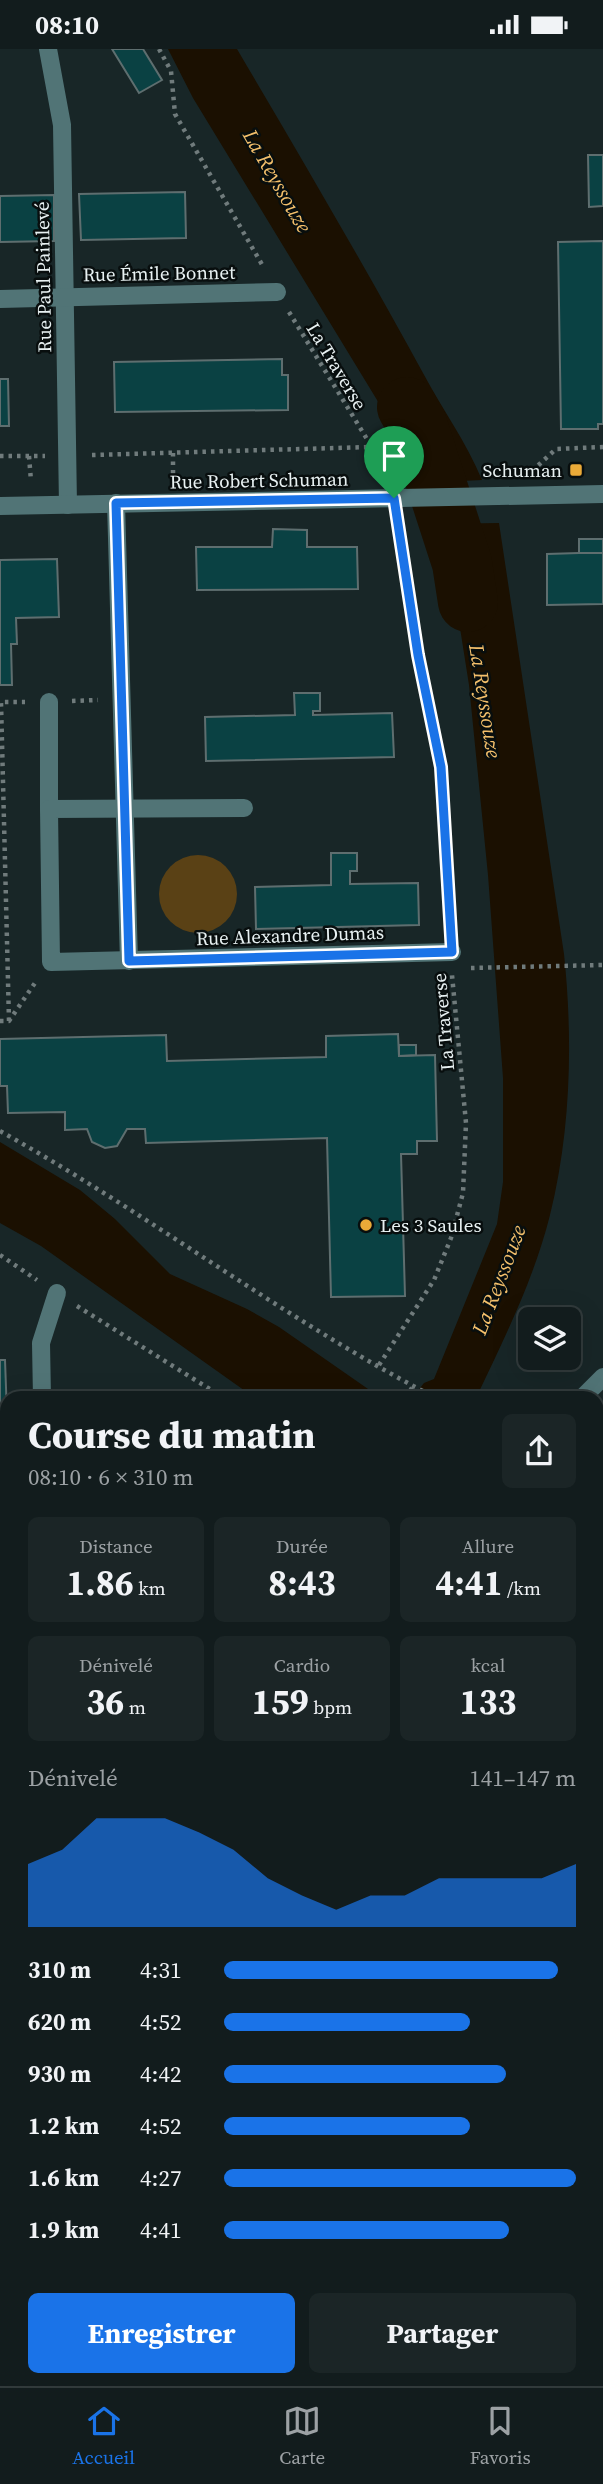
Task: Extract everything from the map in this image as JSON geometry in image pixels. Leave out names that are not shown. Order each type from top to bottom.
[{"type":"street","name":"Rue Paul Painlevé","points":[[48,49],[62,125],[68,505]]},
{"type":"street","name":"Rue Émile Bonnet","points":[[0,299],[277,292]]},
{"type":"street","name":"Rue Robert Schuman","points":[[0,506],[603,494]]},
{"type":"street","points":[[116,503],[129,961]]},
{"type":"street","points":[[49,702],[51,962]]},
{"type":"street","points":[[49,809],[244,808]]},
{"type":"street","name":"Rue Alexandre Dumas","points":[[51,962],[452,952]]},
{"type":"street","points":[[42,1391],[41,1343],[57,1293]]},
{"type":"street","points":[[589,1391],[603,1377]]},
{"type":"path","name":"La Traverse","points":[[159,49],[171,71],[175,114],[277,292],[392,479],[418,655],[441,767],[452,991],[466,1123],[463,1193],[451,1238],[434,1280],[379,1365]]},
{"type":"path","points":[[0,456],[370,447]]},
{"type":"path","points":[[522,496],[528,474],[556,449],[603,447]]},
{"type":"path","points":[[0,1021],[9,1021],[51,962]]},
{"type":"path","points":[[474,968],[603,965]]},
{"type":"path","points":[[0,1131],[60,1164],[420,1391]]},
{"type":"path","points":[[0,1255],[213,1391]]},
{"type":"shaded area","points":[[198,855],[213,858],[226,866],[234,879],[237,894],[234,909],[226,922],[213,930],[198,933],[183,930],[170,922],[162,909],[159,894],[162,879],[170,866],[183,858]]},
{"type":"water","points":[[168,49],[237,49],[461,438],[482,480],[420,483],[413,459],[193,98]]},
{"type":"water","points":[[499,523],[564,954],[569,1019],[568,1085],[562,1150],[550,1215],[518,1308],[479,1391],[418,1391],[424,1383],[434,1379],[497,1224],[503,1182],[503,1078],[488,875],[469,685],[454,590],[436,524]]},
{"type":"water","points":[[0,1142],[80,1190],[115,1219],[170,1274],[247,1309],[279,1327],[371,1391],[245,1391],[41,1246],[0,1223]]},
{"type":"building","points":[[112,49],[143,49],[162,80],[139,93]]},
{"type":"building","points":[[588,155],[603,155],[603,206],[589,207]]},
{"type":"building","points":[[185,192],[186,238],[81,240],[79,194]]},
{"type":"building","points":[[54,195],[54,241],[0,242],[0,196]]},
{"type":"building","points":[[603,241],[603,424],[598,424],[598,429],[561,429],[558,242]]},
{"type":"building","points":[[282,359],[282,375],[288,375],[288,410],[115,412],[114,362]]},
{"type":"building","points":[[0,379],[8,379],[9,426],[0,426]]},
{"type":"building","points":[[273,529],[307,530],[307,547],[357,547],[358,589],[197,590],[196,547],[272,547]]},
{"type":"building","points":[[579,539],[603,539],[603,553],[579,553]]},
{"type":"building","points":[[603,553],[603,604],[547,605],[547,554]]},
{"type":"building","points":[[57,559],[59,617],[16,618],[17,644],[11,644],[12,685],[0,685],[0,560]]},
{"type":"building","points":[[294,693],[320,693],[320,711],[313,711],[313,715],[392,713],[394,757],[206,761],[205,717],[295,715]]},
{"type":"building","points":[[331,853],[357,853],[357,871],[350,871],[350,884],[418,883],[419,925],[256,929],[255,887],[331,885]]},
{"type":"building","name":"Les 3 Saules","points":[[398,1034],[399,1056],[435,1055],[437,1141],[417,1141],[417,1154],[401,1154],[405,1296],[331,1297],[327,1138],[146,1143],[145,1129],[127,1129],[117,1146],[105,1148],[92,1142],[87,1129],[65,1130],[65,1112],[8,1113],[7,1086],[0,1086],[0,1039],[166,1035],[167,1061],[326,1057],[326,1036]]},
{"type":"building","points":[[399,1045],[416,1045],[416,1055],[399,1056]]},
{"type":"building","points":[[0,1360],[5,1360],[6,1391],[0,1391]]},
{"type":"waterway","name":"La Reyssouze","points":[[407,407],[417,424],[462,563],[468,602]]},
{"type":"place","name":"Schuman","points":[[576,470]]},
{"type":"place","name":"Les 3 Saules","points":[[366,1225]]},
{"type":"route","points":[[394,498],[418,655],[441,767],[452,952],[129,961],[116,503],[394,498]]}]
